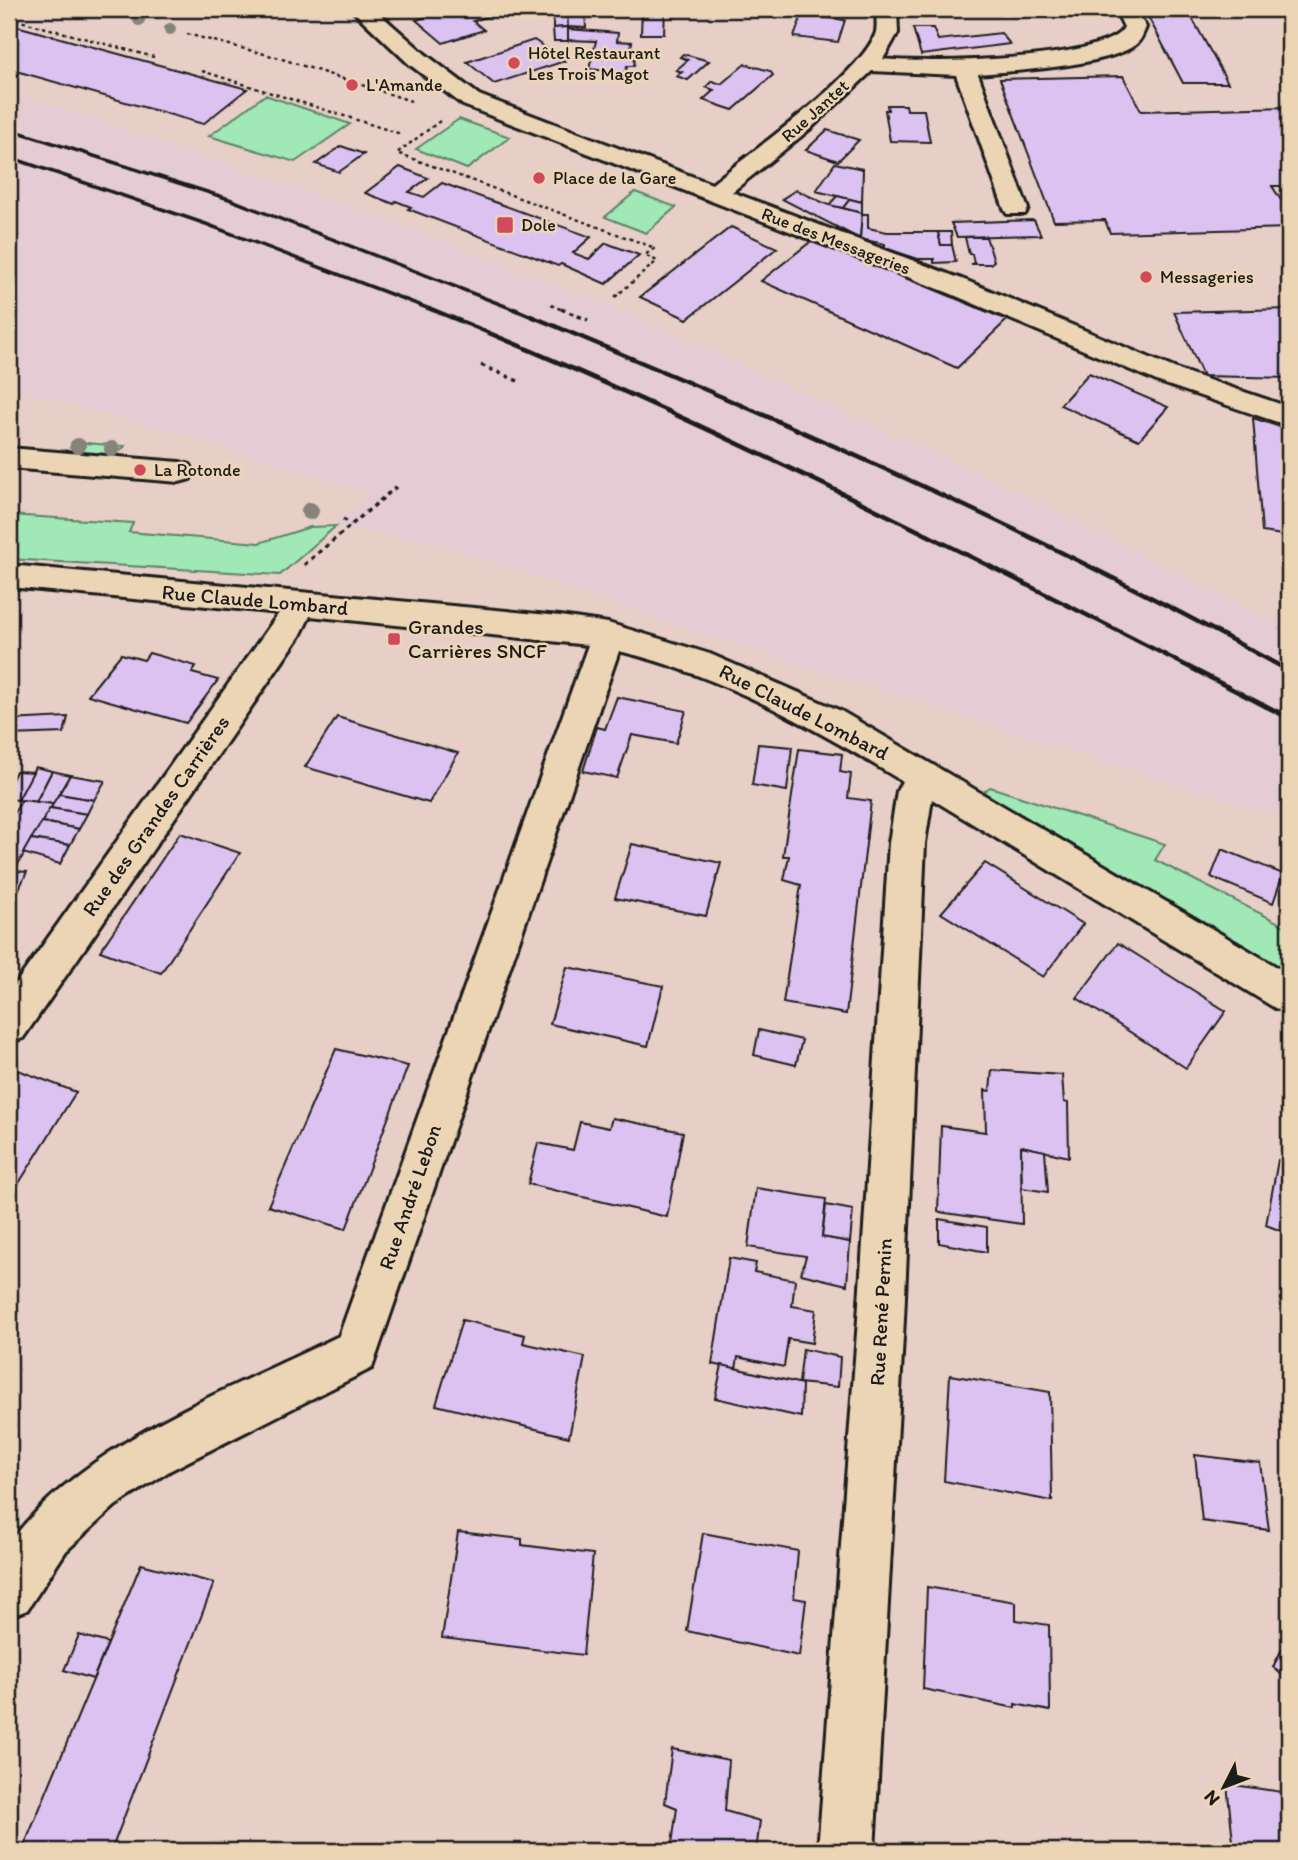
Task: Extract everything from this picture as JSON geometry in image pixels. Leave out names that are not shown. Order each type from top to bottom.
[{"type":"street","name":"Rue des Messageries","points":[[362,9],[427,67],[471,100],[958,287],[1169,376],[1289,417]]},
{"type":"street","name":"Rue Jantet","points":[[713,194],[771,150],[867,64],[887,33],[886,9]]},
{"type":"street","points":[[867,64],[886,68],[964,67],[1115,48],[1130,38],[1135,27],[1125,9]]},
{"type":"street","points":[[964,67],[1016,209]]},
{"type":"street","points":[[9,458],[179,472]]},
{"type":"street","name":"Rue Claude Lombard","points":[[9,576],[561,628],[608,635],[667,650],[753,682],[829,720],[926,775],[1289,995]]},
{"type":"street","name":"Rue des Grandes Carrières","points":[[9,1025],[288,627],[299,605]]},
{"type":"street","name":"Rue André Lebon","points":[[9,1592],[27,1558],[48,1531],[75,1504],[108,1479],[145,1457],[356,1352],[608,635]]},
{"type":"street","name":"Rue René Pernin","points":[[846,1851],[881,1319],[906,843],[915,792],[926,775]]},
{"type":"path","points":[[9,18],[154,57]]},
{"type":"path","points":[[187,34],[276,57],[414,102]]},
{"type":"path","points":[[202,71],[401,134]]},
{"type":"path","points":[[448,116],[397,153],[655,248],[645,255],[657,261],[615,298]]},
{"type":"path","points":[[551,305],[588,320]]},
{"type":"path","points":[[481,365],[518,382]]},
{"type":"path","points":[[302,566],[396,487]]},
{"type":"path","points":[[343,519],[351,524]]},
{"type":"shaded area","points":[[9,91],[366,212],[626,312],[1022,494],[1289,631],[1289,820],[670,623],[442,544],[336,526],[371,493],[174,432],[9,388]]},
{"type":"green space","points":[[265,95],[350,124],[295,162],[209,136]]},
{"type":"green space","points":[[459,119],[510,137],[467,169],[416,149]]},
{"type":"green space","points":[[635,192],[676,207],[646,233],[605,217]]},
{"type":"green space","points":[[72,442],[125,446],[107,454],[91,454],[70,448]]},
{"type":"green space","points":[[9,515],[133,523],[129,532],[259,543],[310,527],[336,526],[280,575],[9,559]]},
{"type":"green space","points":[[990,787],[1165,844],[1155,860],[1289,928],[1289,973],[983,792]]},
{"type":"building","points":[[454,9],[512,9],[473,21],[484,30],[443,43],[416,20]]},
{"type":"building","points":[[553,9],[567,9],[568,27],[553,28]]},
{"type":"building","points":[[567,9],[585,9],[586,28],[568,27]]},
{"type":"building","points":[[642,9],[665,9],[664,34],[641,34]]},
{"type":"building","points":[[1144,9],[1187,9],[1228,83],[1183,83]]},
{"type":"building","points":[[802,15],[845,20],[838,42],[794,37]]},
{"type":"building","points":[[9,24],[247,89],[203,124],[9,69]]},
{"type":"building","points":[[568,27],[568,41],[554,41],[553,28]]},
{"type":"building","points":[[913,28],[933,28],[938,40],[1001,33],[1010,44],[921,55]]},
{"type":"building","points":[[568,29],[618,33],[617,41],[632,42],[629,57],[635,58],[634,66],[627,66],[626,73],[589,69],[596,41],[568,40]]},
{"type":"building","points":[[534,40],[565,61],[494,84],[467,62]]},
{"type":"building","points":[[683,54],[709,61],[688,80],[676,76],[682,72],[676,70],[688,60],[680,57]]},
{"type":"building","points":[[745,64],[770,71],[773,75],[733,110],[703,100],[714,90],[706,87],[712,81],[721,84]]},
{"type":"building","points":[[1123,76],[1141,111],[1289,107],[1289,186],[1272,186],[1288,211],[1289,228],[1110,233],[1105,220],[1054,221],[1000,79]]},
{"type":"building","points":[[887,105],[906,105],[907,110],[924,110],[930,142],[890,141],[885,110],[888,110]]},
{"type":"building","points":[[827,130],[859,140],[838,161],[806,150]]},
{"type":"building","points":[[341,146],[364,154],[339,172],[316,164]]},
{"type":"building","points":[[835,163],[863,169],[862,202],[816,191]]},
{"type":"building","points":[[400,167],[428,178],[409,192],[424,197],[442,183],[591,237],[573,253],[589,259],[606,243],[639,255],[606,284],[561,264],[558,266],[408,209],[411,207],[396,201],[394,204],[365,193]]},
{"type":"building","points":[[796,190],[826,204],[862,213],[860,239],[782,199]]},
{"type":"building","points":[[837,196],[850,199],[843,208],[829,205]]},
{"type":"building","points":[[850,199],[862,202],[862,213],[843,208]]},
{"type":"building","points":[[862,214],[868,214],[868,228],[887,232],[938,232],[941,245],[952,245],[956,262],[934,263],[934,259],[918,259],[885,248],[885,244],[860,239]]},
{"type":"building","points":[[1034,220],[1041,235],[957,237],[951,223]]},
{"type":"building","points":[[731,227],[777,248],[687,319],[640,297]]},
{"type":"building","points":[[938,232],[951,232],[952,245],[941,245]]},
{"type":"building","points":[[965,237],[986,237],[994,261],[990,264],[971,264],[974,263],[972,254],[969,254]]},
{"type":"building","points":[[814,239],[1007,320],[957,368],[761,281]]},
{"type":"building","points":[[1289,309],[1289,378],[1203,376],[1174,312]]},
{"type":"building","points":[[1089,373],[1168,407],[1139,440],[1060,405]]},
{"type":"building","points":[[1253,418],[1289,430],[1289,536],[1262,532]]},
{"type":"building","points":[[149,653],[196,666],[192,673],[218,680],[186,723],[88,695],[121,654],[144,660]]},
{"type":"building","points":[[617,697],[686,711],[676,743],[632,735],[617,778],[583,771],[597,727],[605,729]]},
{"type":"building","points":[[68,717],[64,733],[9,735],[9,720]]},
{"type":"building","points":[[337,717],[458,753],[429,803],[305,767]]},
{"type":"building","points":[[758,744],[792,747],[787,791],[752,785]]},
{"type":"building","points":[[799,749],[842,754],[840,772],[851,774],[848,798],[871,801],[846,1014],[783,1003],[801,885],[784,880],[789,856],[783,856]]},
{"type":"building","points":[[35,767],[52,771],[36,802],[18,800]]},
{"type":"building","points":[[16,771],[33,772],[18,800],[9,799],[9,786]]},
{"type":"building","points":[[52,771],[70,775],[53,804],[36,802]]},
{"type":"building","points":[[70,775],[105,781],[94,800],[59,794]]},
{"type":"building","points":[[59,794],[94,800],[87,814],[50,808]]},
{"type":"building","points":[[22,800],[53,804],[14,871],[27,872],[9,910],[9,821]]},
{"type":"building","points":[[50,808],[87,814],[79,829],[42,822]]},
{"type":"building","points":[[42,822],[79,829],[70,845],[31,839]]},
{"type":"building","points":[[180,833],[240,853],[161,973],[100,951]]},
{"type":"building","points":[[31,839],[70,845],[60,864],[23,853]]},
{"type":"building","points":[[632,844],[721,863],[706,916],[615,898]]},
{"type":"building","points":[[1222,849],[1283,874],[1273,903],[1211,877]]},
{"type":"building","points":[[985,863],[1083,924],[1043,977],[941,913]]},
{"type":"building","points":[[1118,943],[1226,1011],[1186,1068],[1077,998]]},
{"type":"building","points":[[567,967],[663,986],[648,1046],[550,1024]]},
{"type":"building","points":[[759,1030],[802,1040],[796,1065],[754,1055]]},
{"type":"building","points":[[336,1049],[408,1066],[346,1229],[268,1206]]},
{"type":"building","points":[[18,1070],[76,1092],[9,1199],[9,1084]]},
{"type":"building","points":[[992,1070],[1062,1075],[1064,1102],[1068,1103],[1069,1157],[1021,1146],[1022,1224],[938,1212],[941,1126],[986,1132],[985,1090],[990,1091]]},
{"type":"building","points":[[612,1118],[683,1132],[667,1217],[528,1184],[538,1143],[573,1150],[580,1122],[609,1128]]},
{"type":"building","points":[[1021,1146],[1045,1151],[1048,1192],[1022,1188]]},
{"type":"building","points":[[1278,1160],[1289,1164],[1289,1234],[1266,1225]]},
{"type":"building","points":[[756,1188],[826,1199],[822,1237],[850,1242],[847,1285],[801,1274],[806,1256],[748,1247]]},
{"type":"building","points":[[826,1205],[853,1210],[850,1242],[822,1237]]},
{"type":"building","points":[[939,1219],[987,1227],[987,1252],[939,1243]]},
{"type":"building","points":[[729,1258],[756,1263],[754,1272],[795,1280],[792,1306],[816,1310],[812,1343],[788,1339],[784,1367],[738,1357],[736,1369],[712,1364]]},
{"type":"building","points":[[462,1320],[525,1335],[523,1343],[585,1357],[569,1437],[436,1405]]},
{"type":"building","points":[[803,1349],[840,1357],[838,1387],[799,1383]]},
{"type":"building","points":[[722,1365],[802,1384],[801,1417],[715,1398]]},
{"type":"building","points":[[950,1375],[1050,1392],[1052,1501],[944,1481]]},
{"type":"building","points":[[1195,1455],[1260,1463],[1269,1530],[1202,1521]]},
{"type":"building","points":[[458,1532],[522,1539],[522,1545],[593,1554],[583,1655],[442,1638]]},
{"type":"building","points":[[703,1533],[798,1551],[794,1598],[806,1600],[799,1656],[687,1631]]},
{"type":"building","points":[[141,1564],[214,1583],[111,1851],[22,1851]]},
{"type":"building","points":[[927,1587],[1016,1602],[1016,1620],[1049,1625],[1050,1711],[1015,1704],[1015,1708],[923,1689]]},
{"type":"building","points":[[79,1635],[108,1643],[93,1679],[64,1670]]},
{"type":"building","points":[[1289,1635],[1289,1681],[1273,1667]]},
{"type":"building","points":[[672,1749],[729,1760],[725,1811],[760,1821],[756,1851],[671,1851],[677,1808],[665,1803]]},
{"type":"building","points":[[1227,1784],[1289,1793],[1289,1851],[1234,1851]]},
{"type":"railway","points":[[9,129],[229,199],[518,311]]},
{"type":"railway","points":[[9,157],[206,224],[435,311]]},
{"type":"railway","points":[[431,309],[644,400],[749,449],[957,550],[1267,707]]},
{"type":"railway","points":[[514,309],[809,435],[1003,524],[1195,620],[1289,671]]},
{"type":"railway","points":[[1264,705],[1289,718]]},
{"type":"place","name":"Hôtel Restaurant Les Trois Magot","points":[[514,63]]},
{"type":"place","name":"L'Amande","points":[[352,85]]},
{"type":"place","name":"Place de la Gare","points":[[539,178]]},
{"type":"place","name":"Dole","points":[[505,225]]},
{"type":"place","name":"Messageries","points":[[1146,277]]},
{"type":"place","name":"La Rotonde","points":[[140,470]]},
{"type":"place","name":"Grandes Carrières SNCF","points":[[394,639]]}]
